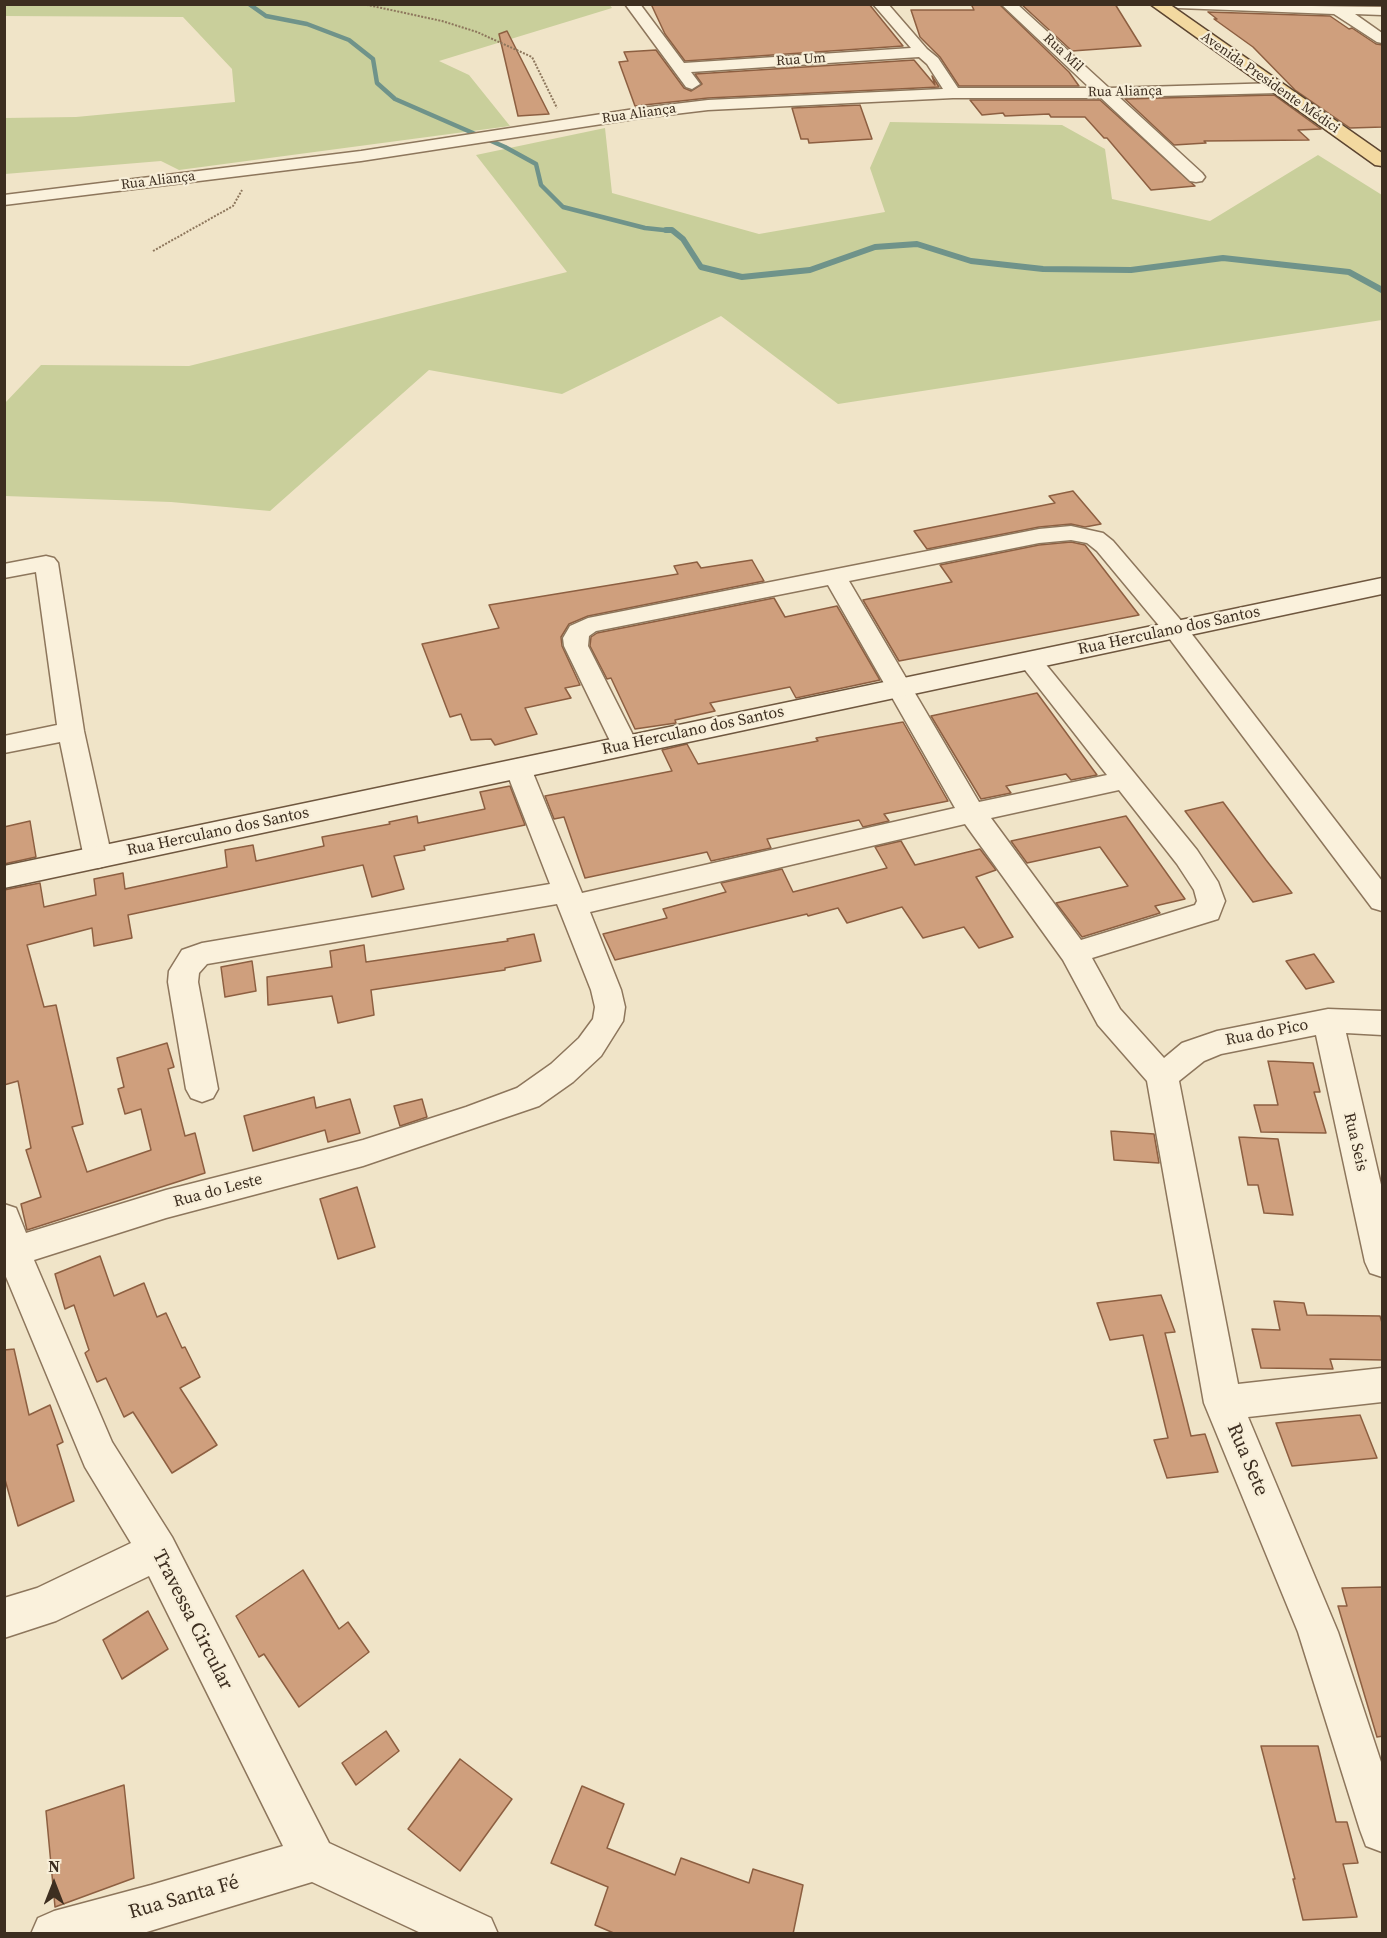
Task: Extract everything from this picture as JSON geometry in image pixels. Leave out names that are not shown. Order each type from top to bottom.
[{"type":"main road","name":"Avenida Presidente Médici","points":[[1158,4],[1383,161]]},
{"type":"street","points":[[632,4],[708,105]]},
{"type":"street","points":[[880,4],[922,52],[933,61],[953,93]]},
{"type":"street","name":"Rua Mil","points":[[1008,4],[1196,177]]},
{"type":"street","points":[[1178,4],[1333,7],[1383,11]]},
{"type":"street","points":[[1333,7],[1383,39]]},
{"type":"street","name":"Rua Um","points":[[681,68],[922,52]]},
{"type":"street","name":"Rua Aliança","points":[[4,200],[361,156],[708,105],[953,93],[1105,93],[1279,88]]},
{"type":"street","points":[[625,745],[576,646],[575,638],[579,631],[588,625],[1039,537],[1071,532],[1083,534],[1095,538],[1105,546],[1175,629],[1383,901]]},
{"type":"street","points":[[4,571],[46,563],[71,731],[98,858]]},
{"type":"street","points":[[836,578],[972,813],[1074,952],[1109,1017],[1162,1077]]},
{"type":"street","name":"Rua Herculano dos Santos","points":[[4,877],[1383,586]]},
{"type":"street","points":[[1030,661],[1203,878],[1212,901],[1208,912],[1074,952]]},
{"type":"street","points":[[4,744],[71,731]]},
{"type":"street","name":"Rua do Leste","points":[[8,1242],[166,1204],[433,1132],[528,1097],[562,1072],[601,1034],[608,1021],[610,1007],[606,990],[518,768]]},
{"type":"street","points":[[202,1089],[183,982],[184,971],[194,958],[202,954],[568,899],[1124,780]]},
{"type":"street","name":"Rua do Pico","points":[[1162,1077],[1193,1052],[1217,1043],[1328,1021],[1383,1023]]},
{"type":"street","name":"Rua Seis","points":[[1328,1021],[1383,1262]]},
{"type":"street","name":"Rua Sete","points":[[1162,1077],[1223,1403],[1318,1632],[1383,1830]]},
{"type":"street","name":"Travessa Circular","points":[[8,1242],[98,1454],[158,1551],[313,1859]]},
{"type":"street","points":[[1223,1403],[1383,1385]]},
{"type":"street","points":[[4,1617],[42,1607],[158,1551]]},
{"type":"street","points":[[313,1859],[475,1934]]},
{"type":"street","name":"Rua Santa Fé","points":[[54,1934],[151,1908],[313,1859]]},
{"type":"path","points":[[363,4],[460,26],[509,45],[532,57],[565,125]]},
{"type":"path","points":[[153,251],[233,206],[254,169]]},
{"type":"green space","points":[[609,4],[612,8],[439,61],[469,75],[510,126],[179,170],[161,161],[5,174],[5,118],[76,117],[235,102],[232,69],[183,17],[5,16],[5,5]]},
{"type":"green space","points":[[890,122],[1062,125],[1105,149],[1112,199],[1210,221],[1318,155],[1382,195],[1382,320],[838,404],[721,316],[562,394],[429,370],[270,511],[171,502],[5,496],[5,403],[41,365],[189,366],[567,272],[476,155],[605,128],[612,193],[759,234],[885,212],[870,168]]},
{"type":"building","points":[[651,4],[869,4],[903,46],[685,61],[665,34]]},
{"type":"building","points":[[971,4],[999,4],[1069,72],[1079,86],[959,86],[940,57],[920,37],[911,10],[974,10]]},
{"type":"building","points":[[1021,4],[1115,4],[1141,46],[1072,51]]},
{"type":"building","points":[[1208,12],[1330,16],[1376,44],[1383,45],[1383,127],[1350,128],[1295,90],[1253,47],[1214,19],[1217,19]]},
{"type":"building","points":[[507,31],[549,114],[518,116],[499,34]]},
{"type":"building","points":[[656,50],[684,88],[691,91],[702,84],[695,74],[914,60],[935,85],[932,76],[939,87],[708,98],[635,106],[619,62],[628,61],[624,52]]},
{"type":"building","points":[[1274,95],[1321,129],[1298,130],[1309,140],[1204,141],[1206,143],[1174,145],[1125,99]]},
{"type":"building","points":[[970,100],[1100,100],[1195,186],[1151,190],[1107,138],[1104,138],[1085,117],[1051,117],[1049,114],[1005,116],[1003,113],[982,115]]},
{"type":"building","points":[[860,105],[872,139],[809,143],[808,139],[801,139],[792,108]]},
{"type":"building","points":[[1073,491],[1101,524],[1085,527],[1071,524],[1039,527],[927,549],[914,531],[1055,503],[1049,496]]},
{"type":"building","points":[[1071,542],[1085,545],[1139,615],[899,661],[863,600],[952,582],[940,565],[1039,545]]},
{"type":"building","points":[[752,560],[764,581],[588,616],[569,624],[561,637],[562,646],[580,685],[565,688],[571,698],[525,708],[537,734],[495,745],[491,739],[471,740],[461,714],[450,717],[422,644],[499,628],[489,605],[678,574],[674,566],[697,562],[701,568]]},
{"type":"building","points":[[774,598],[785,617],[837,606],[880,680],[796,698],[790,687],[710,703],[715,711],[675,720],[676,723],[635,729],[611,678],[607,679],[590,646],[591,637],[597,633]]},
{"type":"building","points":[[1037,693],[1097,775],[1071,780],[1066,774],[1006,786],[1011,793],[981,799],[931,716]]},
{"type":"building","points":[[903,722],[948,801],[884,814],[889,821],[863,827],[859,820],[767,839],[771,848],[711,861],[707,852],[585,878],[564,817],[554,819],[545,796],[672,771],[662,750],[687,744],[698,764]]},
{"type":"building","points":[[510,786],[525,825],[424,846],[425,850],[394,856],[404,889],[372,897],[363,865],[128,915],[132,938],[94,946],[92,928],[27,945],[44,1007],[56,1005],[83,1124],[72,1127],[87,1172],[151,1150],[141,1109],[125,1114],[118,1089],[124,1087],[117,1058],[167,1043],[174,1067],[168,1069],[185,1136],[195,1133],[205,1173],[27,1230],[21,1204],[41,1197],[26,1150],[31,1148],[18,1081],[4,1085],[4,890],[40,883],[44,907],[96,895],[94,879],[123,873],[125,889],[227,867],[225,850],[253,845],[256,861],[324,846],[322,837],[390,824],[389,822],[417,816],[418,823],[485,809],[480,792]]},
{"type":"building","points":[[1223,802],[1292,893],[1253,902],[1185,811]]},
{"type":"building","points":[[1126,816],[1185,899],[1155,906],[1160,913],[1082,937],[1056,903],[1128,886],[1100,847],[1027,863],[1011,841]]},
{"type":"building","points":[[30,821],[36,857],[4,864],[4,827]]},
{"type":"building","points":[[901,841],[915,865],[980,849],[996,870],[976,877],[1013,937],[979,948],[964,927],[923,938],[902,907],[847,923],[838,908],[615,960],[603,934],[667,918],[663,909],[726,892],[721,883],[782,869],[793,892],[887,868],[875,847]]},
{"type":"building","points":[[534,934],[541,961],[505,968],[505,970],[371,990],[374,1015],[338,1023],[332,996],[268,1005],[267,977],[332,967],[330,951],[364,945],[366,962],[508,941],[507,939]]},
{"type":"building","points":[[1314,954],[1334,982],[1306,989],[1286,961]]},
{"type":"building","points":[[252,961],[256,991],[225,997],[221,967]]},
{"type":"building","points":[[1268,1061],[1313,1063],[1320,1092],[1314,1092],[1326,1133],[1261,1132],[1254,1105],[1278,1105]]},
{"type":"building","points":[[314,1097],[316,1108],[350,1099],[360,1133],[328,1142],[325,1130],[253,1151],[244,1116]]},
{"type":"building","points":[[422,1099],[427,1117],[400,1126],[394,1106]]},
{"type":"building","points":[[1111,1131],[1154,1134],[1159,1163],[1114,1160]]},
{"type":"building","points":[[1239,1137],[1278,1139],[1293,1215],[1264,1213],[1258,1185],[1248,1185]]},
{"type":"building","points":[[357,1187],[375,1247],[338,1259],[320,1199]]},
{"type":"building","points":[[100,1256],[114,1296],[144,1283],[157,1317],[166,1313],[182,1348],[185,1347],[200,1377],[180,1388],[217,1445],[172,1473],[133,1412],[124,1417],[106,1378],[97,1382],[85,1353],[89,1350],[74,1305],[65,1309],[55,1274]]},
{"type":"building","points":[[1161,1295],[1175,1332],[1165,1333],[1191,1436],[1205,1434],[1218,1472],[1167,1478],[1154,1440],[1168,1438],[1143,1335],[1110,1340],[1097,1303]]},
{"type":"building","points":[[1274,1301],[1304,1303],[1307,1315],[1380,1316],[1383,1326],[1383,1360],[1330,1359],[1333,1369],[1261,1368],[1252,1329],[1280,1330]]},
{"type":"building","points":[[14,1349],[29,1415],[50,1405],[63,1442],[57,1445],[74,1501],[18,1526],[4,1476],[4,1350]]},
{"type":"building","points":[[1360,1415],[1377,1458],[1292,1466],[1276,1423]]},
{"type":"building","points":[[303,1570],[339,1629],[348,1622],[369,1652],[299,1707],[264,1654],[259,1657],[236,1616]]},
{"type":"building","points":[[1383,1587],[1383,1736],[1377,1737],[1338,1606],[1347,1606],[1342,1588]]},
{"type":"building","points":[[148,1611],[168,1649],[122,1679],[103,1640]]},
{"type":"building","points":[[386,1731],[399,1751],[356,1785],[342,1763]]},
{"type":"building","points":[[1261,1746],[1318,1746],[1336,1822],[1347,1822],[1358,1863],[1343,1864],[1357,1917],[1303,1920],[1293,1879],[1295,1879]]},
{"type":"building","points":[[460,1759],[512,1799],[460,1871],[408,1829]]},
{"type":"building","points":[[124,1785],[134,1878],[55,1907],[46,1811]]},
{"type":"building","points":[[582,1786],[624,1804],[607,1848],[675,1875],[681,1858],[749,1883],[753,1869],[803,1885],[793,1934],[616,1934],[595,1925],[608,1887],[551,1863]]},
{"type":"waterway","points":[[249,4],[266,16],[307,24],[349,40],[373,59],[377,83],[395,99],[505,147],[536,164],[541,185],[563,207],[645,228],[673,231]]},
{"type":"waterway","points":[[666,230],[672,230],[683,239],[701,267],[742,277],[810,270],[875,247],[917,244],[971,261],[1043,269],[1131,270],[1223,258],[1349,272],[1382,290]]}]
